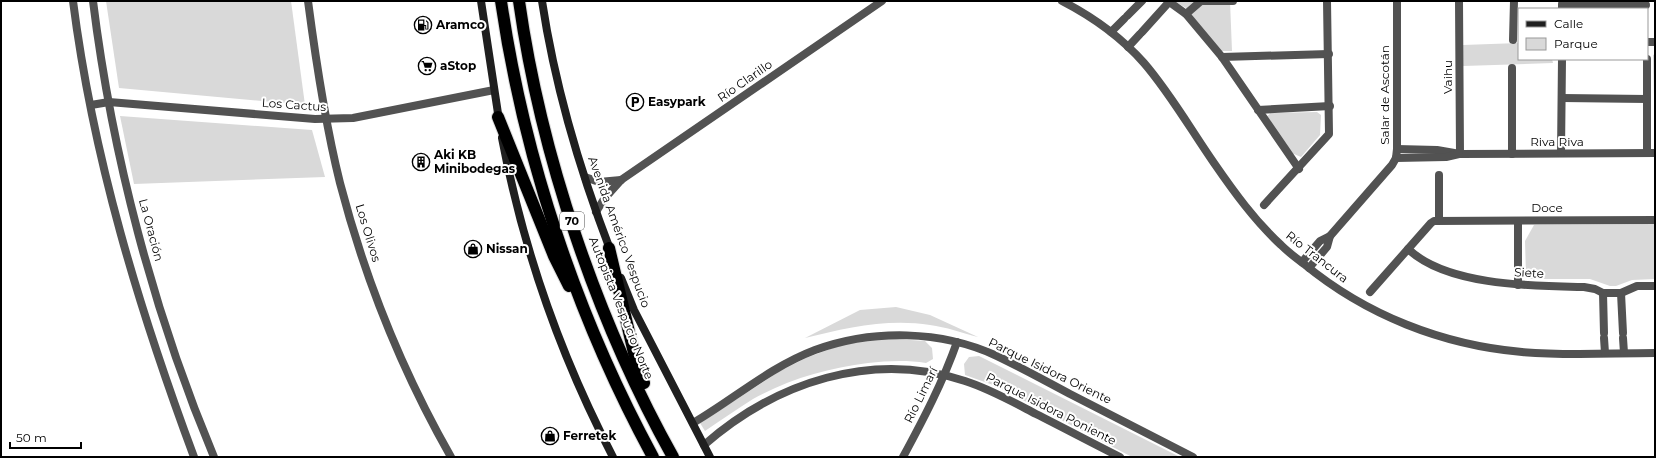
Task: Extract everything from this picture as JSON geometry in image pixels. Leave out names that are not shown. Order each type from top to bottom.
[{"type":"highway","name":"70","points":[[502,1],[518,91],[535,161],[556,230],[584,308],[612,373],[653,457]]},
{"type":"highway","name":"Autopista Vespucio Norte","points":[[519,1],[530,62],[543,120],[569,212],[610,324],[659,430],[674,457]]},
{"type":"highway","points":[[498,117],[560,270],[584,308]]},
{"type":"highway","points":[[609,248],[634,353],[659,430]]},
{"type":"street","points":[[73,1],[91,105],[112,202],[137,294],[163,373],[194,457]]},
{"type":"street","name":"La Oración","points":[[93,1],[109,102],[122,167],[145,256],[173,345],[214,457]]},
{"type":"street","name":"Los Olivos","points":[[308,1],[326,120],[345,200],[376,297],[397,351],[429,418],[451,457]]},
{"type":"street","points":[[481,1],[498,117],[516,200],[530,254],[546,304],[582,393],[613,457]]},
{"type":"street","name":"Avenida Américo Vespucio","points":[[542,1],[550,49],[559,88],[584,177],[609,248],[634,310],[710,457]]},
{"type":"street","name":"Río Clarillo","points":[[596,212],[604,199],[621,180],[882,1]]},
{"type":"street","name":"Río Trancura","points":[[1062,1],[1111,32],[1128,46],[1160,85],[1235,194],[1282,247],[1339,290],[1363,304],[1412,327],[1446,339],[1491,348],[1525,352],[1655,353]]},
{"type":"street","points":[[1111,32],[1142,1]]},
{"type":"street","points":[[1128,46],[1168,1],[1186,14],[1222,57],[1299,169]]},
{"type":"street","points":[[1186,14],[1200,2],[1233,1]]},
{"type":"street","points":[[1264,205],[1299,169],[1329,134],[1330,106],[1327,1]]},
{"type":"street","name":"Salar de Ascotán","points":[[1309,268],[1327,247],[1330,236],[1392,165],[1397,154],[1397,1]]},
{"type":"street","name":"Vaihu","points":[[1459,1],[1460,154]]},
{"type":"street","points":[[1514,1],[1514,40]]},
{"type":"street","points":[[1562,8],[1562,4],[1646,5]]},
{"type":"street","points":[[1222,57],[1329,54]]},
{"type":"street","points":[[1561,154],[1562,60]]},
{"type":"street","points":[[1647,60],[1647,99],[1651,153]]},
{"type":"street","points":[[1512,68],[1512,154]]},
{"type":"street","name":"Los Cactus","points":[[91,105],[109,102],[326,120],[353,118],[494,90]]},
{"type":"street","points":[[1562,98],[1647,99]]},
{"type":"street","points":[[1258,110],[1330,106]]},
{"type":"street","name":"Riva Riva","points":[[1397,154],[1437,150],[1460,154],[1651,153]]},
{"type":"street","points":[[1370,292],[1430,223],[1439,220],[1439,175]]},
{"type":"street","name":"Río Clarillo","points":[[584,177],[598,182],[621,180]]},
{"type":"street","name":"Doce","points":[[1439,220],[1655,220]]},
{"type":"street","points":[[1518,221],[1518,285]]},
{"type":"street","name":"Salar de Ascotán","points":[[1302,262],[1322,239],[1330,236]]},
{"type":"street","name":"Siete","points":[[1408,249],[1422,260],[1455,274],[1518,285],[1588,287],[1603,293],[1621,293],[1637,286],[1655,286]]},
{"type":"street","points":[[1603,293],[1605,353]]},
{"type":"street","points":[[1621,293],[1624,353]]},
{"type":"street","name":"Parque Isidora Oriente","points":[[693,423],[772,371],[802,356],[828,346],[855,340],[900,336],[930,337],[957,342],[997,356],[1194,457]]},
{"type":"street","name":"Río Limarí","points":[[903,457],[945,376],[957,342]]},
{"type":"street","name":"Parque Isidora Poniente","points":[[704,445],[761,404],[798,386],[856,370],[879,368],[912,369],[964,380],[993,392],[1120,457]]},
{"type":"green space","points":[[106,1],[291,1],[305,105],[119,88]]},
{"type":"green space","points":[[1174,1],[1230,1],[1232,51],[1217,51],[1186,8]]},
{"type":"green space","points":[[1518,43],[1518,60],[1552,60],[1553,63],[1463,66],[1463,45]]},
{"type":"green space","points":[[1655,54],[1655,139],[1653,55]]},
{"type":"green space","points":[[1317,112],[1321,115],[1320,135],[1301,157],[1294,154],[1288,154],[1266,117],[1271,113]]},
{"type":"green space","points":[[120,116],[312,130],[325,177],[134,184]]},
{"type":"green space","points":[[1655,224],[1655,279],[1632,280],[1616,286],[1610,286],[1590,279],[1530,279],[1526,276],[1525,241],[1534,225]]},
{"type":"green space","points":[[896,307],[930,315],[978,337],[936,326],[914,323],[883,323],[805,338],[860,310]]},
{"type":"green space","points":[[881,338],[925,341],[932,348],[933,359],[926,363],[897,361],[868,363],[809,375],[753,399],[705,431],[700,423],[780,371],[806,358],[841,345]]},
{"type":"green space","points":[[979,356],[1180,457],[1132,457],[996,386],[965,375],[964,364],[969,357]]},
{"type":"place","name":"Aramco","points":[[423,25]]},
{"type":"place","name":"aStop","points":[[427,66]]},
{"type":"place","name":"Easypark","points":[[635,102]]},
{"type":"place","name":"Aki KB Minibodegas","points":[[421,162]]},
{"type":"place","name":"Nissan","points":[[473,249]]},
{"type":"place","name":"Ferretek","points":[[550,436]]}]
